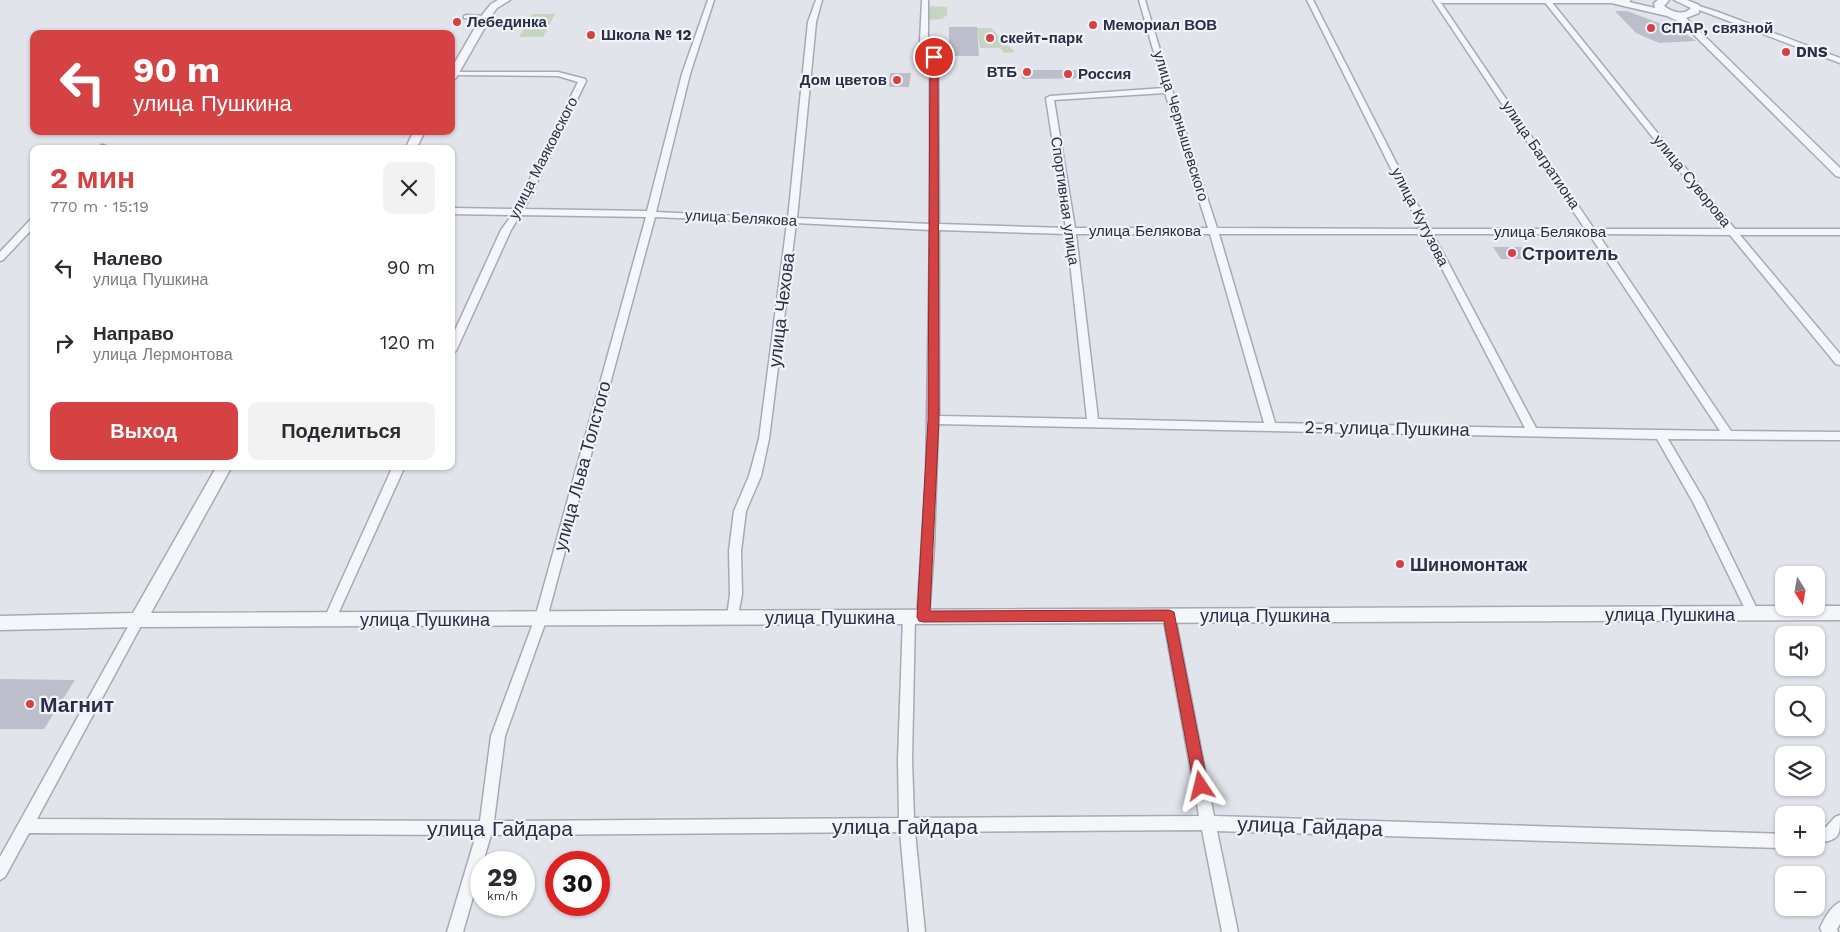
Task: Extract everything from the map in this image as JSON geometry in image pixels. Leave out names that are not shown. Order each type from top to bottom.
[{"type":"street","points":[[455,72],[493,3],[505,0]]},
{"type":"street","name":"улица Льва Толстого","points":[[455,932],[486,828],[498,736],[541,618],[651,214],[686,74],[712,0]]},
{"type":"street","name":"улица Чехова","points":[[733,617],[736,594],[735,551],[740,511],[755,476],[764,439],[792,220],[812,22],[818,0]]},
{"type":"street","points":[[917,932],[907,826],[905,760],[934,420],[934,57],[924,41],[925,0]]},
{"type":"street","name":"улица Чернышевского","points":[[1142,0],[1168,90],[1214,232],[1270,426]]},
{"type":"street","name":"улица Кутузова","points":[[1310,0],[1427,232],[1532,432]]},
{"type":"street","name":"улица Багратиона","points":[[1436,0],[1728,435]]},
{"type":"street","points":[[1442,0],[1626,0]]},
{"type":"street","name":"улица Суворова","points":[[1546,0],[1732,231],[1840,361]]},
{"type":"street","points":[[1664,0],[1659,3],[1659,6],[1669,14]]},
{"type":"street","points":[[1679,0],[1695,3],[1840,61]]},
{"type":"street","points":[[1607,1],[1685,18],[1840,174]]},
{"type":"street","points":[[1685,18],[1696,11],[1695,3]]},
{"type":"street","points":[[466,17],[486,18]]},
{"type":"street","name":"улица Маяковского","points":[[455,76],[558,74],[582,81],[518,211],[506,230],[455,342]]},
{"type":"street","name":"Спортивная улица","points":[[1093,421],[1071,231],[1050,98],[1168,90]]},
{"type":"street","name":"улица Белякова","points":[[455,211],[651,214],[934,227],[1071,231],[1840,232]]},
{"type":"street","points":[[0,258],[30,225]]},
{"type":"street","name":"2-я улица Пушкина","points":[[934,420],[1093,421],[1660,435],[1840,436]]},
{"type":"street","points":[[1660,435],[1698,500],[1753,614]]},
{"type":"street","points":[[0,872],[223,470]]},
{"type":"street","points":[[330,619],[397,470]]},
{"type":"street","name":"улица Пушкина","points":[[0,623],[138,620],[1840,613]]},
{"type":"street","points":[[1169,616],[1230,932]]},
{"type":"street","points":[[1825,835],[1830,834],[1840,822]]},
{"type":"street","name":"улица Гайдара","points":[[26,826],[486,828],[1208,824],[1775,840]]},
{"type":"street","points":[[1830,932],[1828,928],[1840,910]]},
{"type":"green space","points":[[926,6],[947,7],[947,15],[942,19],[926,20]]},
{"type":"green space","points":[[532,14],[555,14],[543,37],[519,37]]},
{"type":"green space","name":"скейт-парк","points":[[977,28],[991,28],[1015,52],[1004,53],[1000,48],[980,48]]},
{"type":"building","name":"СПАР, связной","points":[[1615,11],[1627,11],[1683,32],[1696,41],[1659,43],[1636,33]]},
{"type":"building","points":[[949,27],[977,27],[979,56],[949,56]]},
{"type":"building","name":"Россия","points":[[1021,70],[1113,70],[1115,78],[1022,79]]},
{"type":"building","name":"Дом цветов","points":[[890,73],[911,73],[909,87],[889,87]]},
{"type":"building","name":"Строитель","points":[[1493,247],[1522,247],[1530,259],[1501,259]]},
{"type":"building","name":"Магнит","points":[[0,679],[75,680],[44,729],[0,729]]},
{"type":"place","name":"Лебединка","points":[[457,22]]},
{"type":"place","name":"Мемориал ВОВ","points":[[1093,25]]},
{"type":"place","name":"СПАР, связной","points":[[1651,28]]},
{"type":"place","name":"Школа № 12","points":[[591,35]]},
{"type":"place","name":"скейт-парк","points":[[990,38]]},
{"type":"place","name":"DNS","points":[[1786,52]]},
{"type":"place","name":"ВТБ","points":[[1027,72]]},
{"type":"place","name":"Россия","points":[[1068,74]]},
{"type":"place","name":"Дом цветов","points":[[897,80]]},
{"type":"place","name":"Строитель","points":[[1512,253]]},
{"type":"place","name":"Шиномонтаж","points":[[1400,564]]},
{"type":"place","name":"Магнит","points":[[30,704]]},
{"type":"route","points":[[934,57],[934,420],[923,617],[1169,616],[1201,786]]}]
